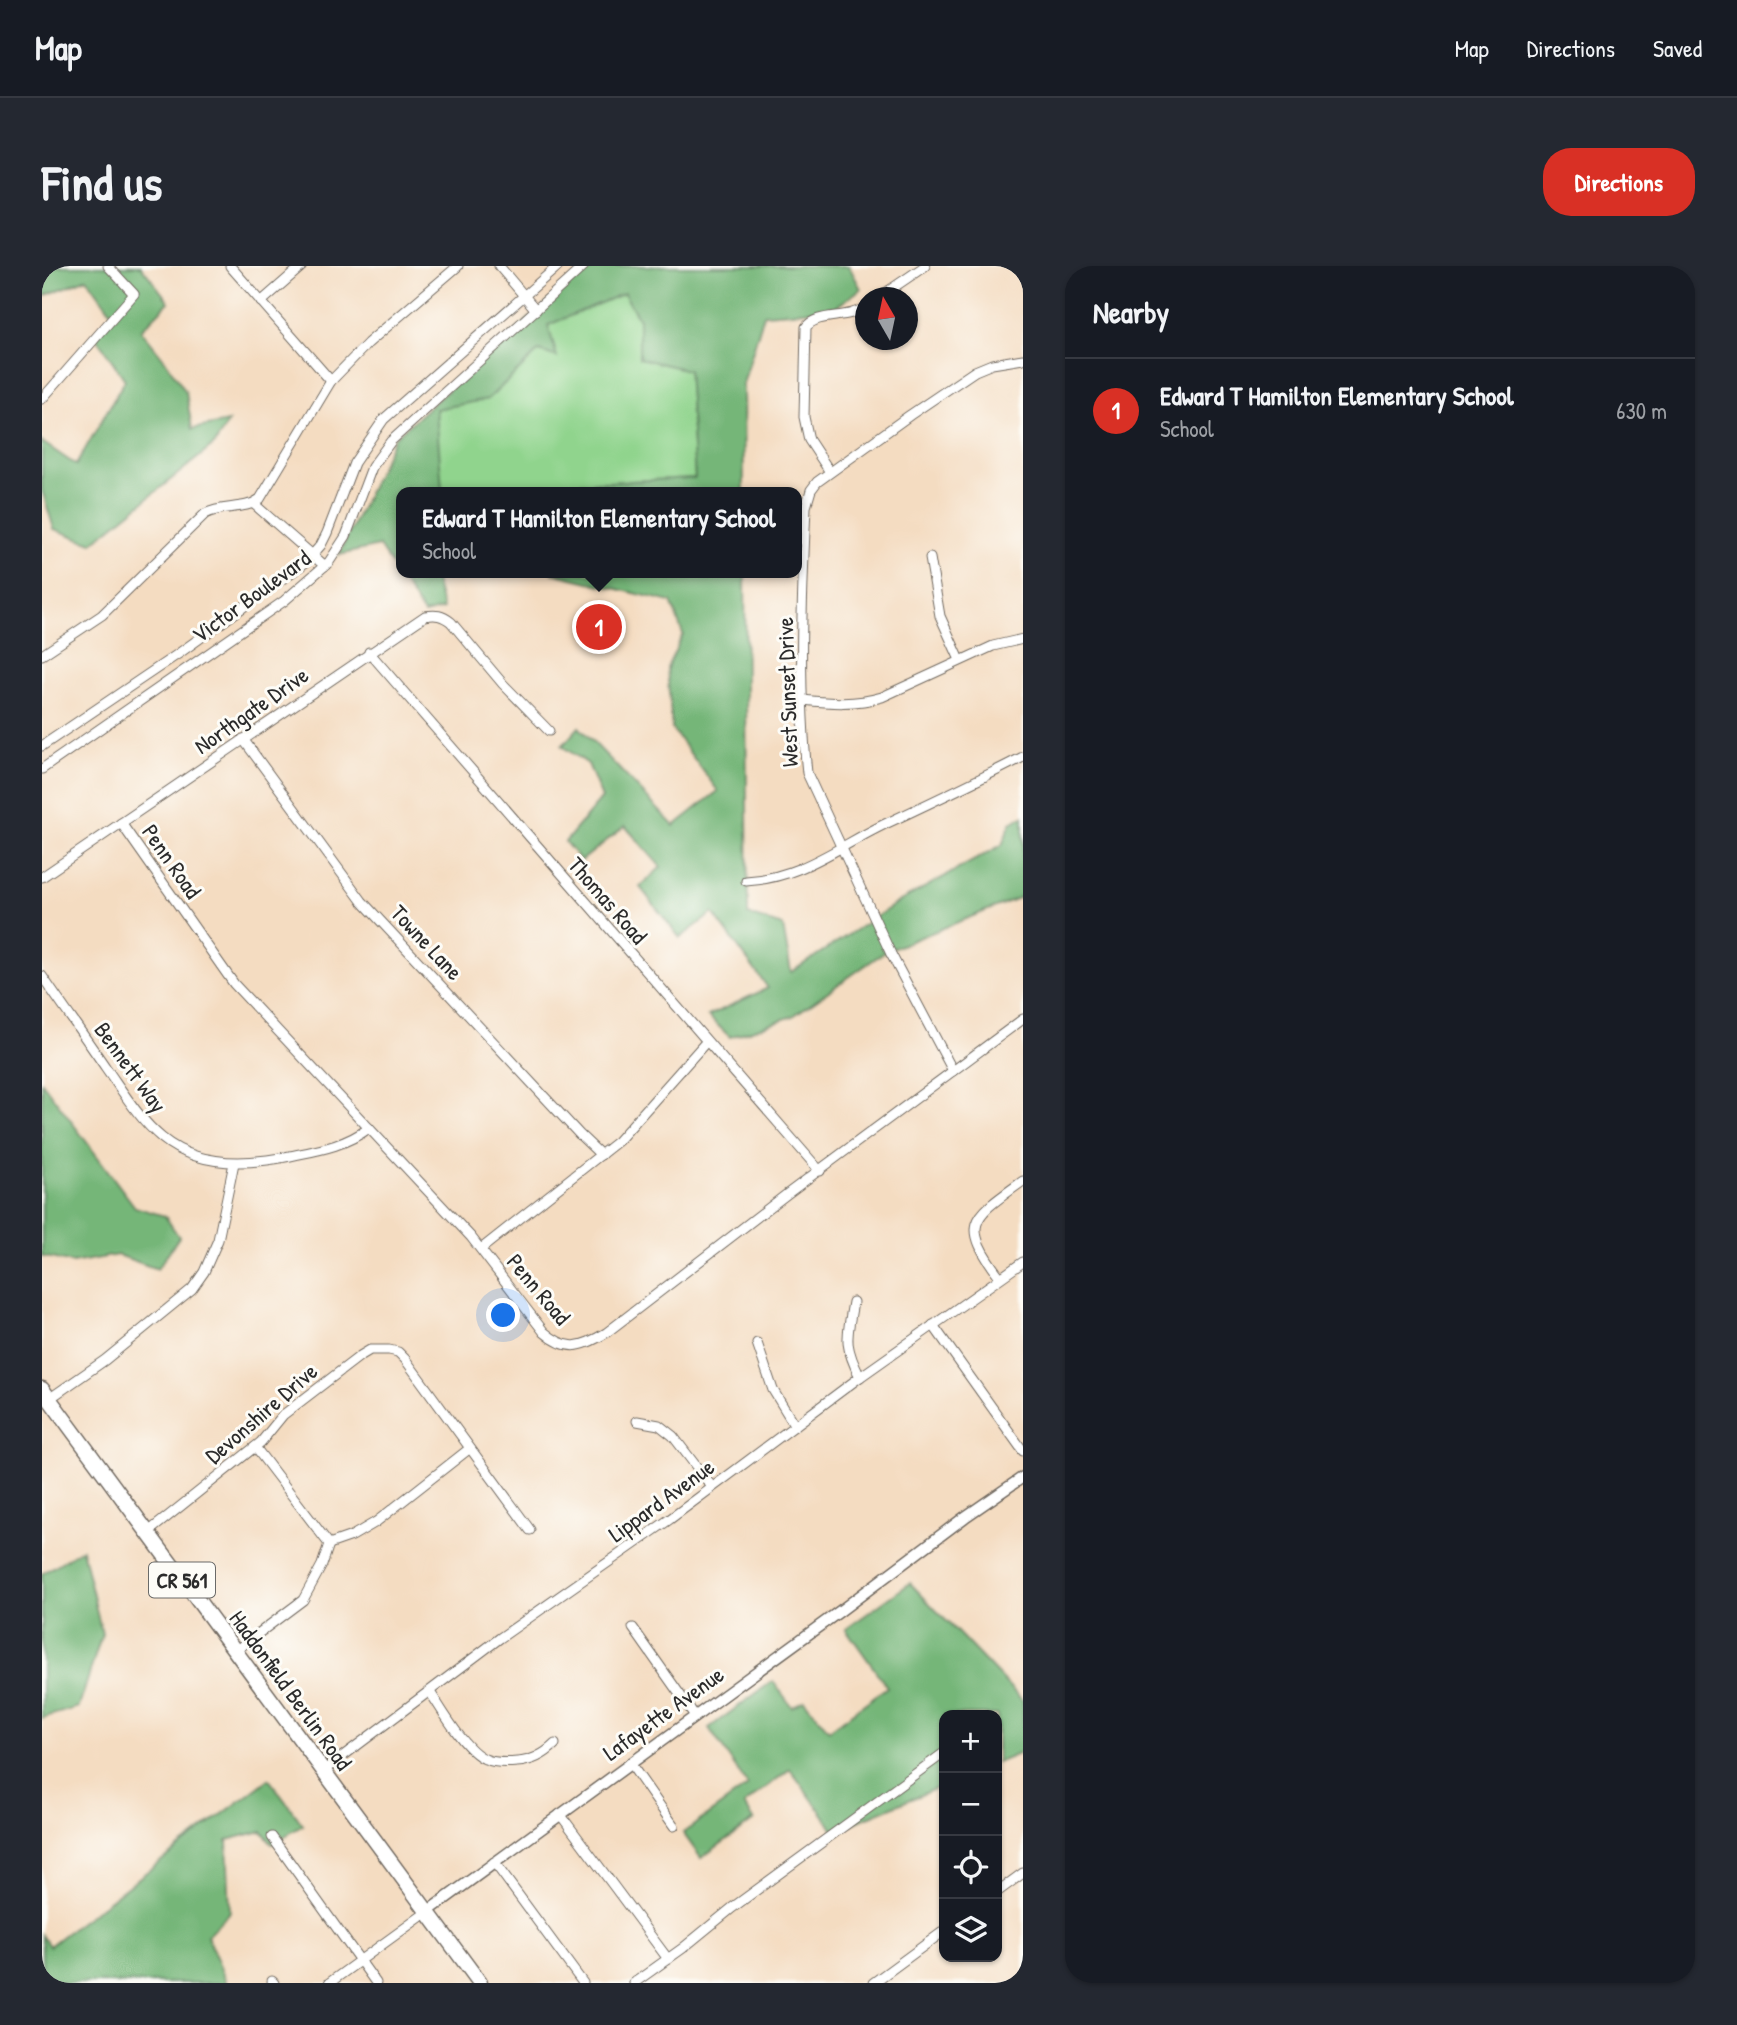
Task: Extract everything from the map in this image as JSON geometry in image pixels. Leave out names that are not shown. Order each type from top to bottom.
[{"type":"main road","name":"Haddonfield Berlin Road","points":[[46,1394],[480,1983]]},
{"type":"street","points":[[42,398],[134,294],[108,266]]},
{"type":"street","points":[[230,266],[331,381]]},
{"type":"street","points":[[261,302],[302,266]]},
{"type":"street","points":[[42,656],[102,615],[205,514],[223,507],[246,507],[254,504],[267,490],[331,381],[368,344],[458,266]]},
{"type":"street","points":[[499,266],[536,310]]},
{"type":"street","name":"Victor Boulevard","points":[[42,746],[178,654],[295,571],[313,555],[327,533],[351,469],[368,440],[390,412],[558,266]]},
{"type":"street","name":"Victor Boulevard","points":[[42,769],[284,600],[325,566],[340,548],[372,467],[400,431],[584,266]]},
{"type":"street","points":[[894,287],[925,266]]},
{"type":"street","points":[[830,472],[809,440],[804,417],[805,333],[808,323],[816,318],[847,316],[855,312]]},
{"type":"street","name":"West Sunset Drive","points":[[953,1071],[891,954],[807,773],[803,700],[806,507],[811,490],[830,472],[975,371],[992,364],[1023,359]]},
{"type":"street","points":[[341,494],[357,505]]},
{"type":"street","points":[[254,504],[325,566]]},
{"type":"street","points":[[930,558],[940,615],[960,660]]},
{"type":"street","name":"Northgate Drive","points":[[42,877],[415,621],[434,614],[451,622],[503,684],[549,731]]},
{"type":"street","points":[[803,700],[841,704],[867,702],[1005,641],[1023,639]]},
{"type":"street","name":"Thomas Road","points":[[369,652],[820,1171]]},
{"type":"street","name":"Towne Lane","points":[[243,739],[362,901],[601,1155]]},
{"type":"street","points":[[746,881],[781,877],[1023,757]]},
{"type":"street","name":"Penn Road","points":[[121,823],[234,984],[481,1248],[544,1332],[570,1347],[592,1342],[606,1333],[1023,1019]]},
{"type":"street","name":"Bennett Way","points":[[42,976],[133,1107],[164,1140],[178,1148],[234,1163],[278,1158],[339,1145],[369,1128]]},
{"type":"street","points":[[481,1248],[618,1141],[706,1042]]},
{"type":"street","points":[[46,1394],[106,1360],[192,1289],[204,1272],[218,1240],[234,1163]]},
{"type":"street","points":[[1000,1277],[984,1255],[975,1236],[979,1216],[990,1204],[1023,1181]]},
{"type":"street","name":"Lippard Avenue","points":[[323,1771],[500,1638],[1023,1262]]},
{"type":"street","points":[[853,1302],[846,1342],[860,1377]]},
{"type":"street","points":[[933,1325],[1023,1451]]},
{"type":"street","points":[[757,1343],[773,1390],[795,1426]]},
{"type":"street","name":"Devonshire Drive","points":[[147,1533],[255,1447],[283,1415],[360,1356],[377,1349],[398,1352],[405,1359],[530,1530]]},
{"type":"street","points":[[636,1421],[659,1425],[673,1436],[712,1487]]},
{"type":"street","points":[[255,1447],[329,1544]]},
{"type":"street","points":[[329,1544],[352,1536],[376,1522],[469,1449]]},
{"type":"street","name":"Lafayette Avenue","points":[[329,1983],[1023,1477]]},
{"type":"street","points":[[235,1651],[303,1600],[322,1565],[329,1544]]},
{"type":"street","points":[[633,1629],[695,1716]]},
{"type":"street","points":[[430,1692],[470,1748],[484,1759],[508,1763],[523,1762],[545,1754],[555,1744]]},
{"type":"street","points":[[634,1983],[939,1757]]},
{"type":"street","points":[[630,1763],[674,1826]]},
{"type":"street","points":[[560,1814],[668,1959]]},
{"type":"street","points":[[272,1837],[376,1983]]},
{"type":"street","points":[[494,1862],[583,1983]]},
{"type":"street","points":[[1002,1888],[1023,1872]]},
{"type":"street","points":[[873,1983],[939,1935]]},
{"type":"green space","points":[[42,266],[141,266],[169,302],[141,330],[186,392],[192,429],[228,422],[215,444],[92,543],[54,529],[42,490],[42,442],[76,465],[125,380],[95,335],[114,316],[87,278],[42,297]]},
{"type":"green space","points":[[589,266],[849,266],[860,287],[855,287],[855,293],[833,309],[764,314],[743,384],[744,487],[505,487],[695,478],[688,370],[639,358],[639,319],[624,293],[548,325],[557,357],[539,351],[488,399],[436,409],[442,487],[396,487],[396,572],[379,546],[339,555],[394,438]]},
{"type":"green space","points":[[624,293],[639,319],[640,358],[688,369],[695,478],[504,487],[441,487],[436,409],[488,399],[539,351],[548,325]]},
{"type":"green space","points":[[400,578],[434,578],[443,609],[424,614]]},
{"type":"green space","points":[[573,578],[745,578],[748,915],[783,926],[791,972],[900,901],[1002,845],[1011,823],[1023,816],[1023,896],[886,951],[793,1016],[730,1037],[708,1016],[768,988],[713,913],[680,938],[640,887],[661,867],[625,826],[581,861],[565,842],[602,798],[588,764],[562,746],[579,727],[674,826],[718,791],[672,729],[667,668],[683,634],[671,602]]},
{"type":"green space","points":[[42,1082],[135,1207],[165,1216],[179,1237],[157,1269],[118,1255],[72,1263],[42,1256]]},
{"type":"green space","points":[[82,1549],[102,1634],[79,1707],[42,1718],[42,1574]]},
{"type":"green space","points":[[910,1583],[1023,1701],[1023,1752],[1002,1761],[1002,1710],[939,1710],[939,1787],[835,1831],[790,1769],[744,1805],[754,1820],[701,1858],[683,1833],[748,1786],[709,1728],[773,1681],[792,1707],[804,1700],[829,1730],[887,1687],[846,1629]]},
{"type":"green space","points":[[269,1779],[303,1825],[272,1844],[262,1831],[227,1840],[230,1912],[207,1936],[227,1983],[42,1983],[42,1935],[49,1946]]},
{"type":"place","name":"Edward T Hamilton Elementary School","points":[[599,627]]}]
